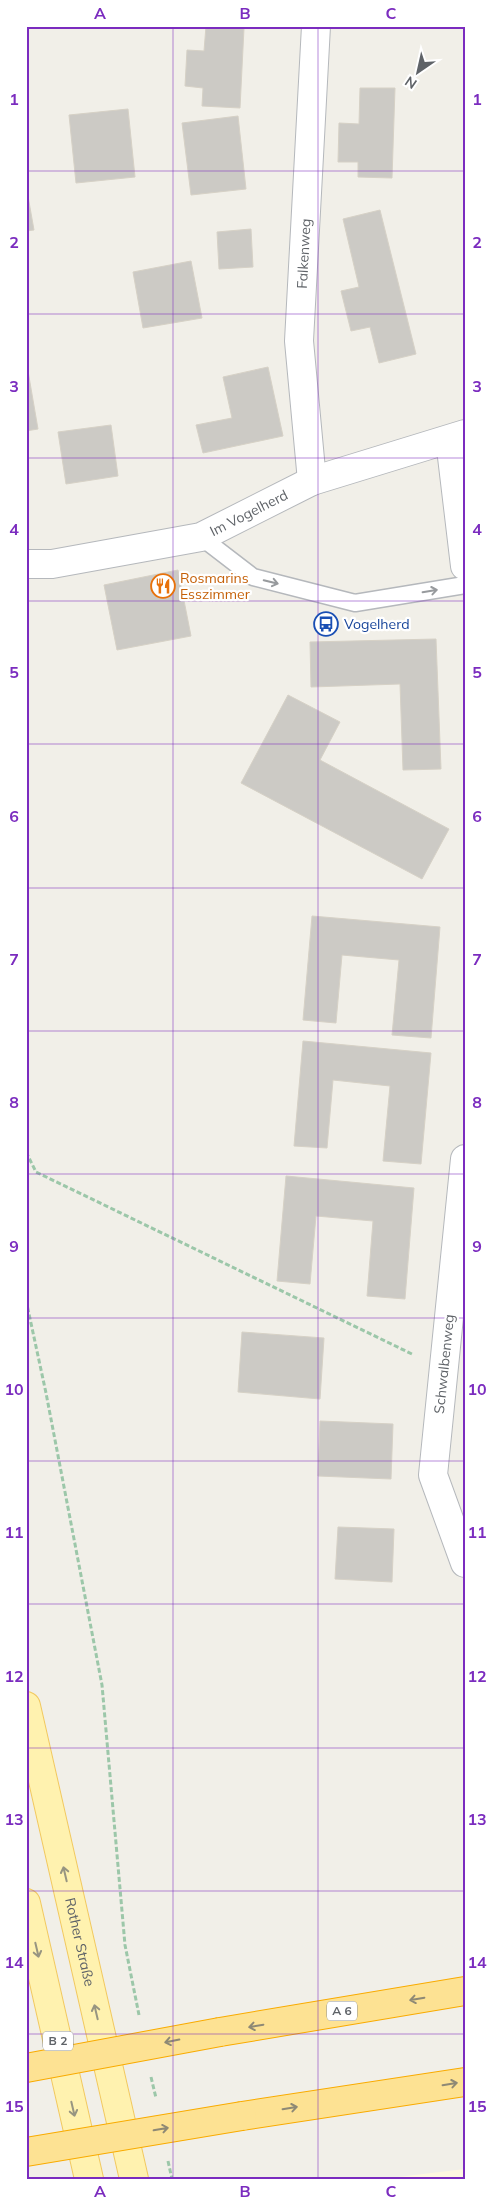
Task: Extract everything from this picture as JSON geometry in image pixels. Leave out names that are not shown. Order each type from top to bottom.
[{"type":"highway","name":"A 6","points":[[26,2068],[220,2032],[465,1990]]},
{"type":"highway","points":[[26,2152],[242,2116],[465,2082]]},
{"type":"main road","name":"Rother Straße","points":[[26,1706],[134,2179]]},
{"type":"main road","name":"B 2","points":[[26,1903],[89,2179]]},
{"type":"street","name":"Falkenweg","points":[[312,481],[299,341],[316,26]]},
{"type":"street","name":"Im Vogelherd","points":[[26,564],[52,564],[201,537],[312,481],[457,437]]},
{"type":"street","points":[[457,437],[465,566]]},
{"type":"street","name":"Schwalbenweg","points":[[465,1159],[432,1475],[465,1563]]},
{"type":"lane","points":[[201,537],[253,577],[355,603],[465,585]]},
{"type":"path","points":[[26,1152],[36,1172],[443,1370]]},
{"type":"path","points":[[26,1300],[46,1393],[102,1685],[124,1945],[140,2023]]},
{"type":"path","points":[[150,2072],[156,2101]]},
{"type":"path","points":[[168,2159],[172,2179]]},
{"type":"shaded area","points":[[465,2169],[465,2179],[381,2179]]},
{"type":"building","points":[[206,26],[244,28],[240,108],[202,106],[203,88],[185,86],[187,50],[204,51]]},
{"type":"building","points":[[360,88],[395,88],[392,178],[358,177],[358,162],[338,162],[339,123],[359,124]]},
{"type":"building","points":[[128,109],[135,177],[76,183],[69,115]]},
{"type":"building","points":[[238,116],[246,189],[191,195],[182,123]]},
{"type":"building","points":[[26,185],[34,230],[26,231]]},
{"type":"building","points":[[380,210],[416,354],[379,363],[370,327],[351,331],[341,291],[359,287],[343,219]]},
{"type":"building","points":[[251,229],[253,267],[219,269],[217,232]]},
{"type":"building","points":[[191,261],[202,318],[143,328],[133,272]]},
{"type":"building","points":[[268,367],[283,436],[203,453],[196,425],[232,418],[223,377]]},
{"type":"building","points":[[28,371],[38,429],[26,431],[26,372]]},
{"type":"building","points":[[111,425],[118,476],[66,484],[58,432]]},
{"type":"building","points":[[178,570],[191,636],[117,650],[104,585]]},
{"type":"building","points":[[436,639],[441,769],[403,770],[400,684],[311,687],[310,642]]},
{"type":"building","points":[[288,695],[340,722],[320,760],[449,829],[422,879],[241,783]]},
{"type":"building","points":[[312,916],[440,927],[431,1038],[392,1035],[399,960],[342,955],[336,1023],[303,1020]]},
{"type":"building","points":[[303,1041],[431,1053],[421,1164],[383,1161],[390,1086],[333,1080],[327,1148],[294,1146]]},
{"type":"building","points":[[286,1176],[414,1188],[405,1299],[367,1296],[373,1221],[316,1216],[310,1284],[277,1281]]},
{"type":"building","points":[[242,1332],[324,1338],[320,1399],[238,1392]]},
{"type":"building","points":[[320,1421],[393,1424],[391,1479],[318,1476]]},
{"type":"building","points":[[338,1527],[394,1529],[392,1582],[335,1579]]},
{"type":"place","name":"Rosmarins Esszimmer","points":[[163,586]]},
{"type":"place","name":"Vogelherd","points":[[326,624]]}]
